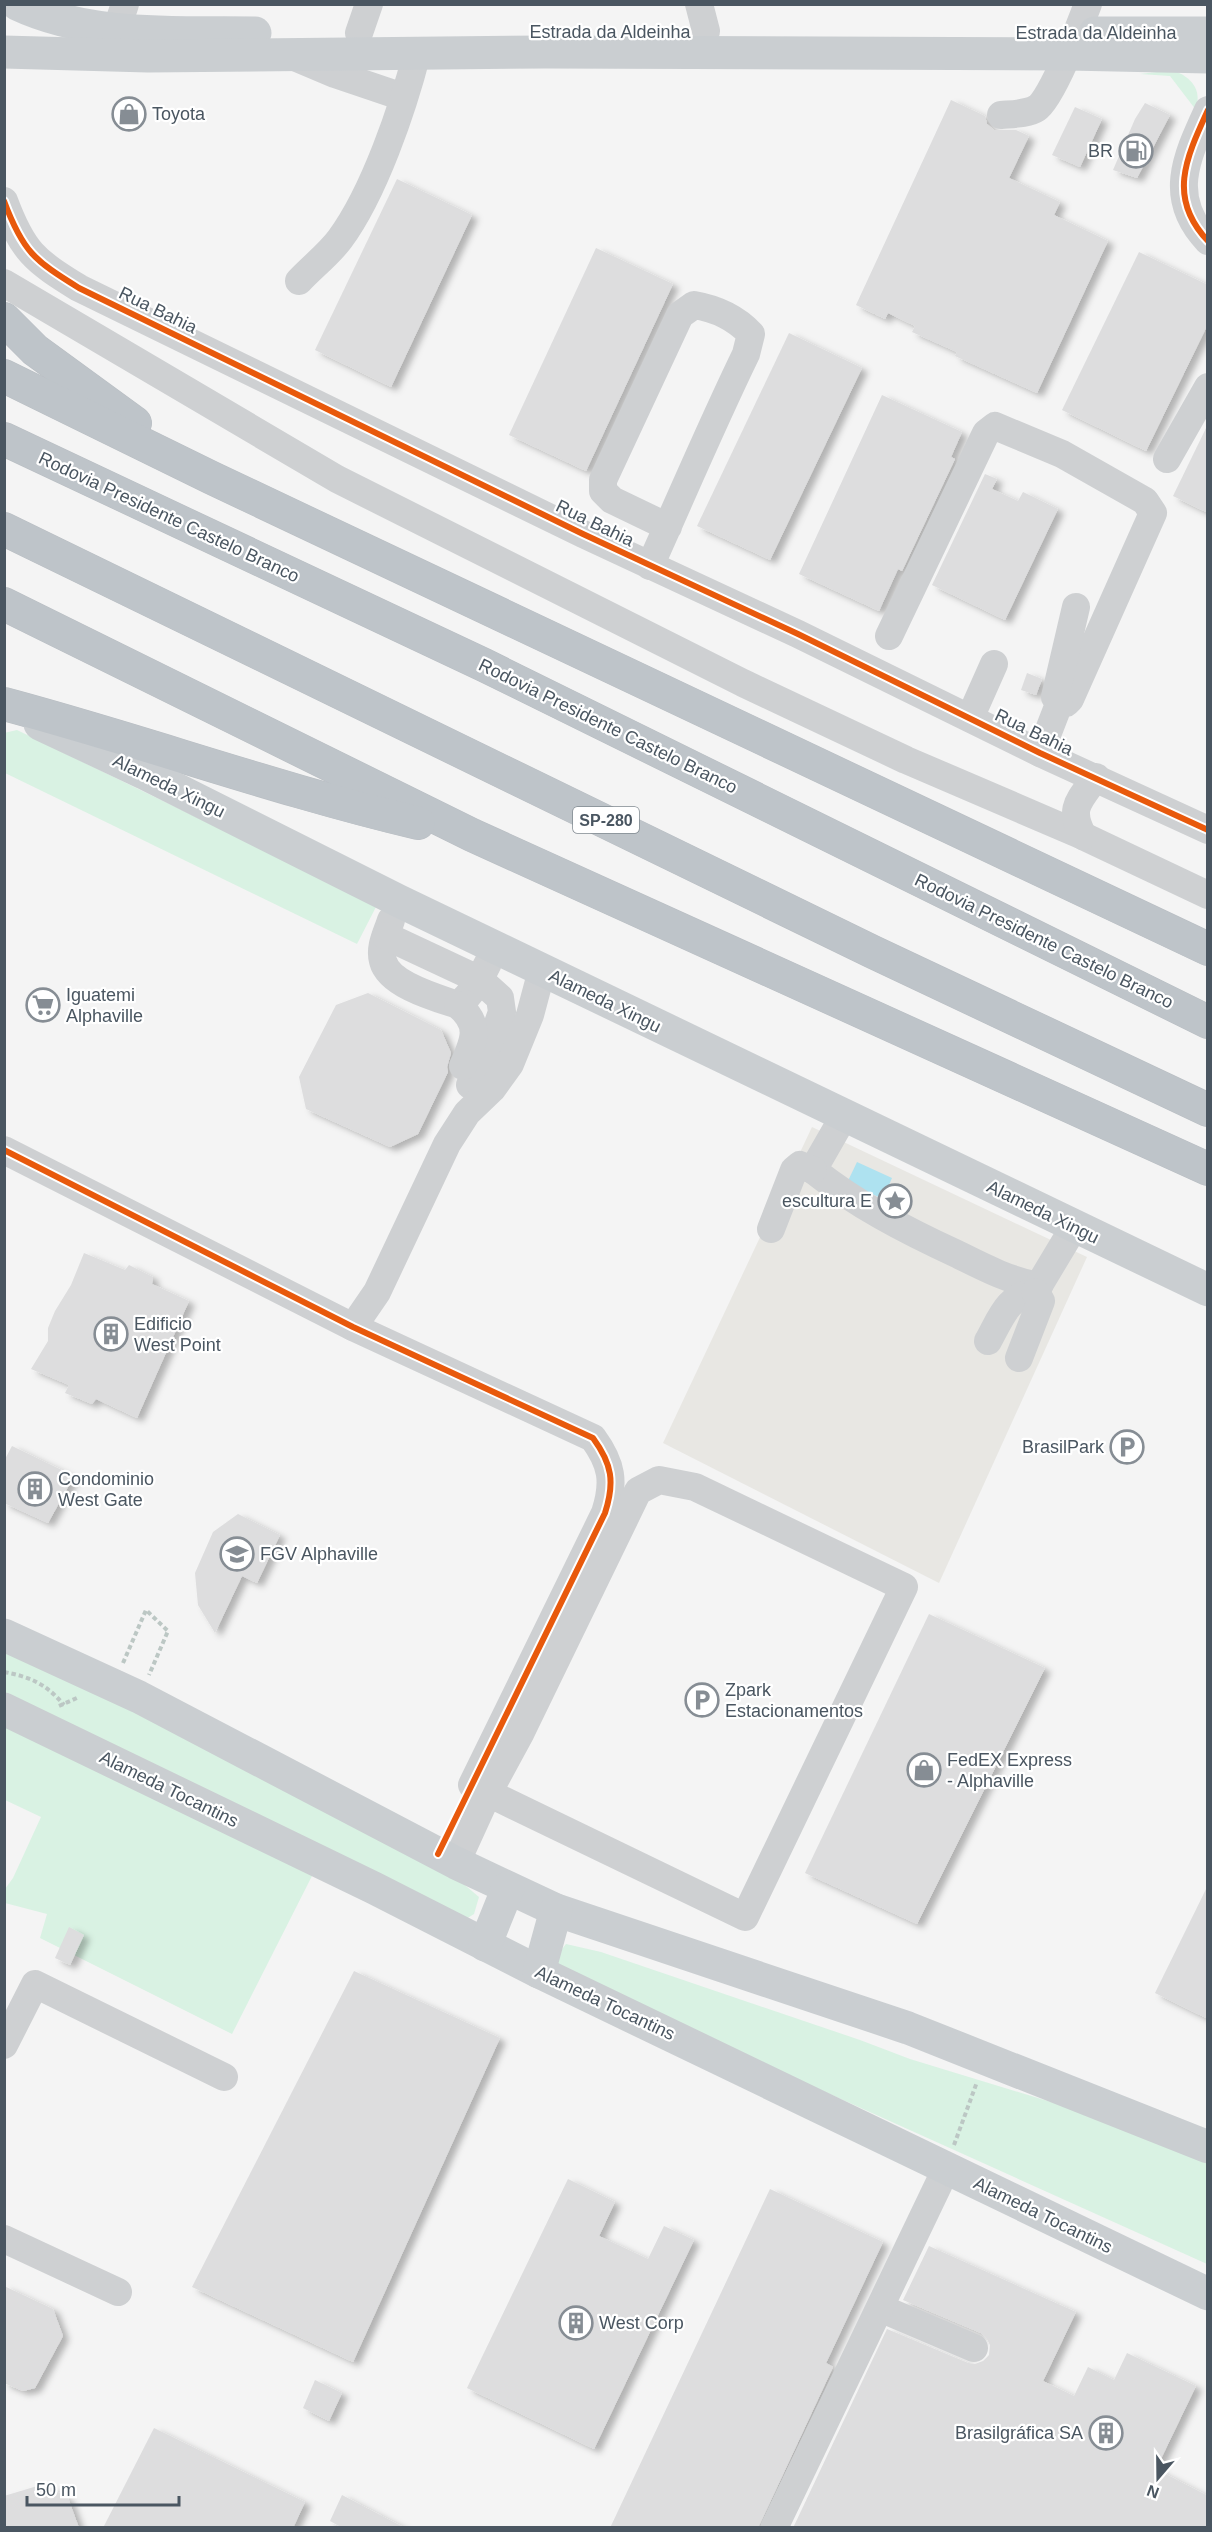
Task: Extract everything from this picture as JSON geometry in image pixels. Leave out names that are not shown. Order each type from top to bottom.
[{"type":"highway","points":[[4,319],[35,350],[212,478]]},
{"type":"highway","points":[[4,376],[212,478],[1208,949]]},
{"type":"highway","name":"Rodovia Presidente Castelo Branco","points":[[4,439],[484,665],[1208,1022]]},
{"type":"highway","name":"SP-280","points":[[4,529],[873,952],[1208,1110]]},
{"type":"highway","points":[[4,604],[472,835],[1208,1169]]},
{"type":"highway","points":[[6,709],[87,726],[357,808],[472,835]]},
{"type":"main road","name":"Estrada da Aldeinha","points":[[17,4],[60,13],[121,16],[190,32],[364,19],[702,18],[1208,33]]},
{"type":"main road","points":[[39,53],[60,13]]},
{"type":"main road","name":"Estrada da Aldeinha","points":[[4,52],[148,56],[417,53],[1078,30],[1208,57]]},
{"type":"main road","name":"Alameda Xingu","points":[[6,709],[144,773],[399,901],[1208,1290]]},
{"type":"main road","points":[[4,1635],[114,1686],[447,1859],[556,1910],[908,2028],[1208,2147]]},
{"type":"main road","name":"Alameda Tocantins","points":[[18,1716],[356,1880],[539,1972],[1208,2294]]},
{"type":"main road","points":[[484,1945],[508,1888]]},
{"type":"main road","points":[[539,1972],[556,1910]]},
{"type":"street","points":[[1001,115],[1035,110],[1043,104],[1078,30]]},
{"type":"street","points":[[299,282],[340,239],[352,219],[382,158],[417,53]]},
{"type":"street","points":[[287,54],[335,75],[403,97]]},
{"type":"street","points":[[1208,110],[1186,162],[1183,189],[1188,215],[1208,241]]},
{"type":"street","name":"Rua Bahia","points":[[4,201],[17,234],[31,255],[79,288],[650,566],[798,634],[1040,753],[1208,830]]},
{"type":"street","points":[[4,283],[337,479],[743,683],[906,760],[1083,836],[1208,895]]},
{"type":"street","points":[[650,566],[668,527],[750,344],[751,334],[740,322],[712,308],[694,304],[680,315],[612,455],[603,480],[603,491],[612,500],[668,527]]},
{"type":"street","points":[[1167,459],[1208,387]]},
{"type":"street","points":[[889,636],[986,433],[995,426],[1062,454],[1145,501],[1153,513],[1070,699],[1066,703],[1059,704]]},
{"type":"street","points":[[1059,704],[1055,697],[1076,607]]},
{"type":"street","points":[[970,718],[994,664]]},
{"type":"street","points":[[1040,753],[1059,704]]},
{"type":"street","points":[[1083,836],[1075,820],[1077,804],[1096,777]]},
{"type":"street","points":[[386,936],[480,980],[500,998],[502,1012],[461,1087],[474,1042],[470,1014],[458,1005],[429,995],[393,978],[383,962],[382,945],[399,901]]},
{"type":"street","points":[[458,1005],[467,998],[480,980],[494,947]]},
{"type":"street","points":[[353,1328],[377,1292],[447,1144],[467,1113],[492,1089],[510,1064],[530,1015],[542,970]]},
{"type":"street","points":[[813,1170],[844,1116]]},
{"type":"street","points":[[4,1150],[353,1328],[593,1438],[606,1456],[611,1478],[611,1495],[605,1513],[447,1859]]},
{"type":"street","points":[[771,1229],[794,1170],[800,1165],[813,1170],[838,1190],[900,1228],[1037,1289],[1041,1300],[1038,1315],[1019,1358]]},
{"type":"street","points":[[988,1341],[1009,1304],[1022,1294],[1037,1289],[1074,1227]]},
{"type":"street","points":[[447,1859],[488,1793],[521,1732],[638,1491],[659,1480],[695,1487],[904,1587],[745,1917],[488,1793]]},
{"type":"street","points":[[4,2044],[35,1984],[224,2077]]},
{"type":"street","points":[[774,2528],[946,2169]]},
{"type":"street","points":[[4,2239],[118,2292]]},
{"type":"street","points":[[880,2307],[974,2348]]},
{"type":"path","points":[[18,1716],[64,1705],[79,1697],[114,1686],[168,1631],[146,1610],[114,1686]]},
{"type":"path","points":[[4,1672],[25,1676],[50,1689],[64,1705]]},
{"type":"path","points":[[946,2169],[974,2087]]},
{"type":"shaded area","points":[[812,1127],[1087,1257],[939,1583],[663,1443]]},
{"type":"green space","points":[[1173,70],[1194,85],[1198,96],[1196,110],[1170,76],[1140,74]]},
{"type":"green space","points":[[17,730],[377,905],[357,944],[5,773],[4,733]]},
{"type":"green space","points":[[4,1644],[454,1876],[479,1897],[474,1914],[466,1919],[5,1697]]},
{"type":"green space","points":[[4,1724],[313,1874],[232,2034],[40,1938],[47,1914],[5,1903],[5,1889],[13,1878],[41,1817],[5,1800]]},
{"type":"green space","points":[[566,1944],[601,1952],[910,2059],[1113,2121],[1207,2159],[1207,2264],[548,1967]]},
{"type":"water","points":[[857,1162],[892,1178],[883,1199],[847,1183]]},
{"type":"building","points":[[951,100],[985,116],[987,124],[994,130],[1016,130],[1029,136],[1009,178],[1060,202],[1054,215],[1108,241],[1037,393],[955,356],[957,352],[912,332],[915,326],[888,313],[885,319],[856,305]]},
{"type":"building","name":"BR","points":[[1145,103],[1170,115],[1137,178],[1113,170],[1135,119]]},
{"type":"building","name":"BR","points":[[1075,107],[1102,119],[1080,167],[1052,155]]},
{"type":"building","points":[[397,179],[472,215],[391,387],[315,350]]},
{"type":"building","points":[[596,248],[673,284],[586,471],[509,435]]},
{"type":"building","points":[[1139,252],[1208,285],[1208,324],[1146,451],[1062,410]]},
{"type":"building","points":[[789,333],[862,368],[770,560],[697,526]]},
{"type":"building","points":[[882,395],[962,432],[951,457],[955,459],[902,571],[898,569],[879,611],[799,574]]},
{"type":"building","points":[[1208,424],[1208,513],[1173,496]]},
{"type":"building","points":[[985,474],[997,479],[992,489],[1018,501],[1023,492],[1058,509],[1005,620],[932,585]]},
{"type":"building","points":[[1027,673],[1042,679],[1036,695],[1021,690]]},
{"type":"building","points":[[368,993],[441,1030],[451,1053],[448,1072],[418,1134],[390,1147],[306,1109],[299,1077],[336,1005]]},
{"type":"building","name":"Edificio West Point","points":[[84,1253],[125,1270],[129,1265],[153,1277],[152,1284],[189,1301],[137,1418],[96,1399],[92,1404],[65,1393],[69,1385],[31,1369],[48,1341],[48,1328],[55,1311],[71,1285]]},
{"type":"building","name":"Condominio West Gate","points":[[12,1446],[74,1476],[48,1523],[4,1503],[4,1461]]},
{"type":"building","name":"FGV Alphaville","points":[[238,1514],[280,1535],[257,1583],[242,1576],[215,1633],[198,1605],[195,1573],[213,1532]]},
{"type":"building","name":"FedEX Express - Alphaville","points":[[929,1614],[1045,1668],[917,1924],[805,1873]]},
{"type":"building","points":[[1208,1885],[1208,2019],[1155,1993]]},
{"type":"building","points":[[69,1927],[84,1935],[70,1965],[55,1958]]},
{"type":"building","points":[[354,1971],[500,2038],[353,2362],[192,2287]]},
{"type":"building","name":"West Corp","points":[[568,2179],[615,2202],[599,2236],[648,2259],[664,2226],[694,2240],[594,2449],[467,2388]]},
{"type":"building","points":[[770,2189],[883,2242],[826,2363],[833,2367],[758,2528],[610,2528]]},
{"type":"building","points":[[929,2246],[1076,2312],[1043,2381],[1074,2396],[1088,2367],[1114,2380],[1127,2353],[1196,2386],[1156,2469],[1208,2496],[1208,2528],[793,2528],[887,2329],[968,2363],[975,2364],[983,2361],[989,2355],[990,2345],[981,2333],[903,2300]]},
{"type":"building","points":[[4,2286],[53,2309],[63,2336],[35,2388],[23,2391],[4,2383]]},
{"type":"building","points":[[315,2380],[342,2393],[329,2421],[303,2408]]},
{"type":"building","points":[[154,2428],[305,2502],[293,2528],[103,2528]]},
{"type":"building","points":[[44,2484],[68,2498],[79,2528],[4,2528],[4,2496]]},
{"type":"building","points":[[342,2495],[405,2528],[343,2528],[330,2521]]},
{"type":"cycle path","points":[[1208,110],[1193,145],[1184,177],[1184,193],[1188,209],[1195,225],[1208,241]]},
{"type":"cycle path","points":[[4,201],[24,244],[41,262],[79,288],[583,534],[798,634],[1040,753],[1208,830]]},
{"type":"cycle path","points":[[4,1150],[353,1327],[593,1438],[599,1447],[608,1465],[611,1483],[605,1513],[438,1854]]},
{"type":"place","name":"Toyota","points":[[129,114]]},
{"type":"place","name":"BR","points":[[1136,151]]},
{"type":"place","name":"Iguatemi Alphaville","points":[[43,1005]]},
{"type":"place","name":"escultura E","points":[[895,1201]]},
{"type":"place","name":"Edificio West Point","points":[[111,1334]]},
{"type":"place","name":"BrasilPark","points":[[1127,1447]]},
{"type":"place","name":"Condominio West Gate","points":[[35,1489]]},
{"type":"place","name":"FGV Alphaville","points":[[237,1554]]},
{"type":"place","name":"Zpark Estacionamentos","points":[[702,1700]]},
{"type":"place","name":"FedEX Express - Alphaville","points":[[924,1770]]},
{"type":"place","name":"West Corp","points":[[576,2323]]},
{"type":"place","name":"Brasilgráfica SA","points":[[1106,2433]]}]
